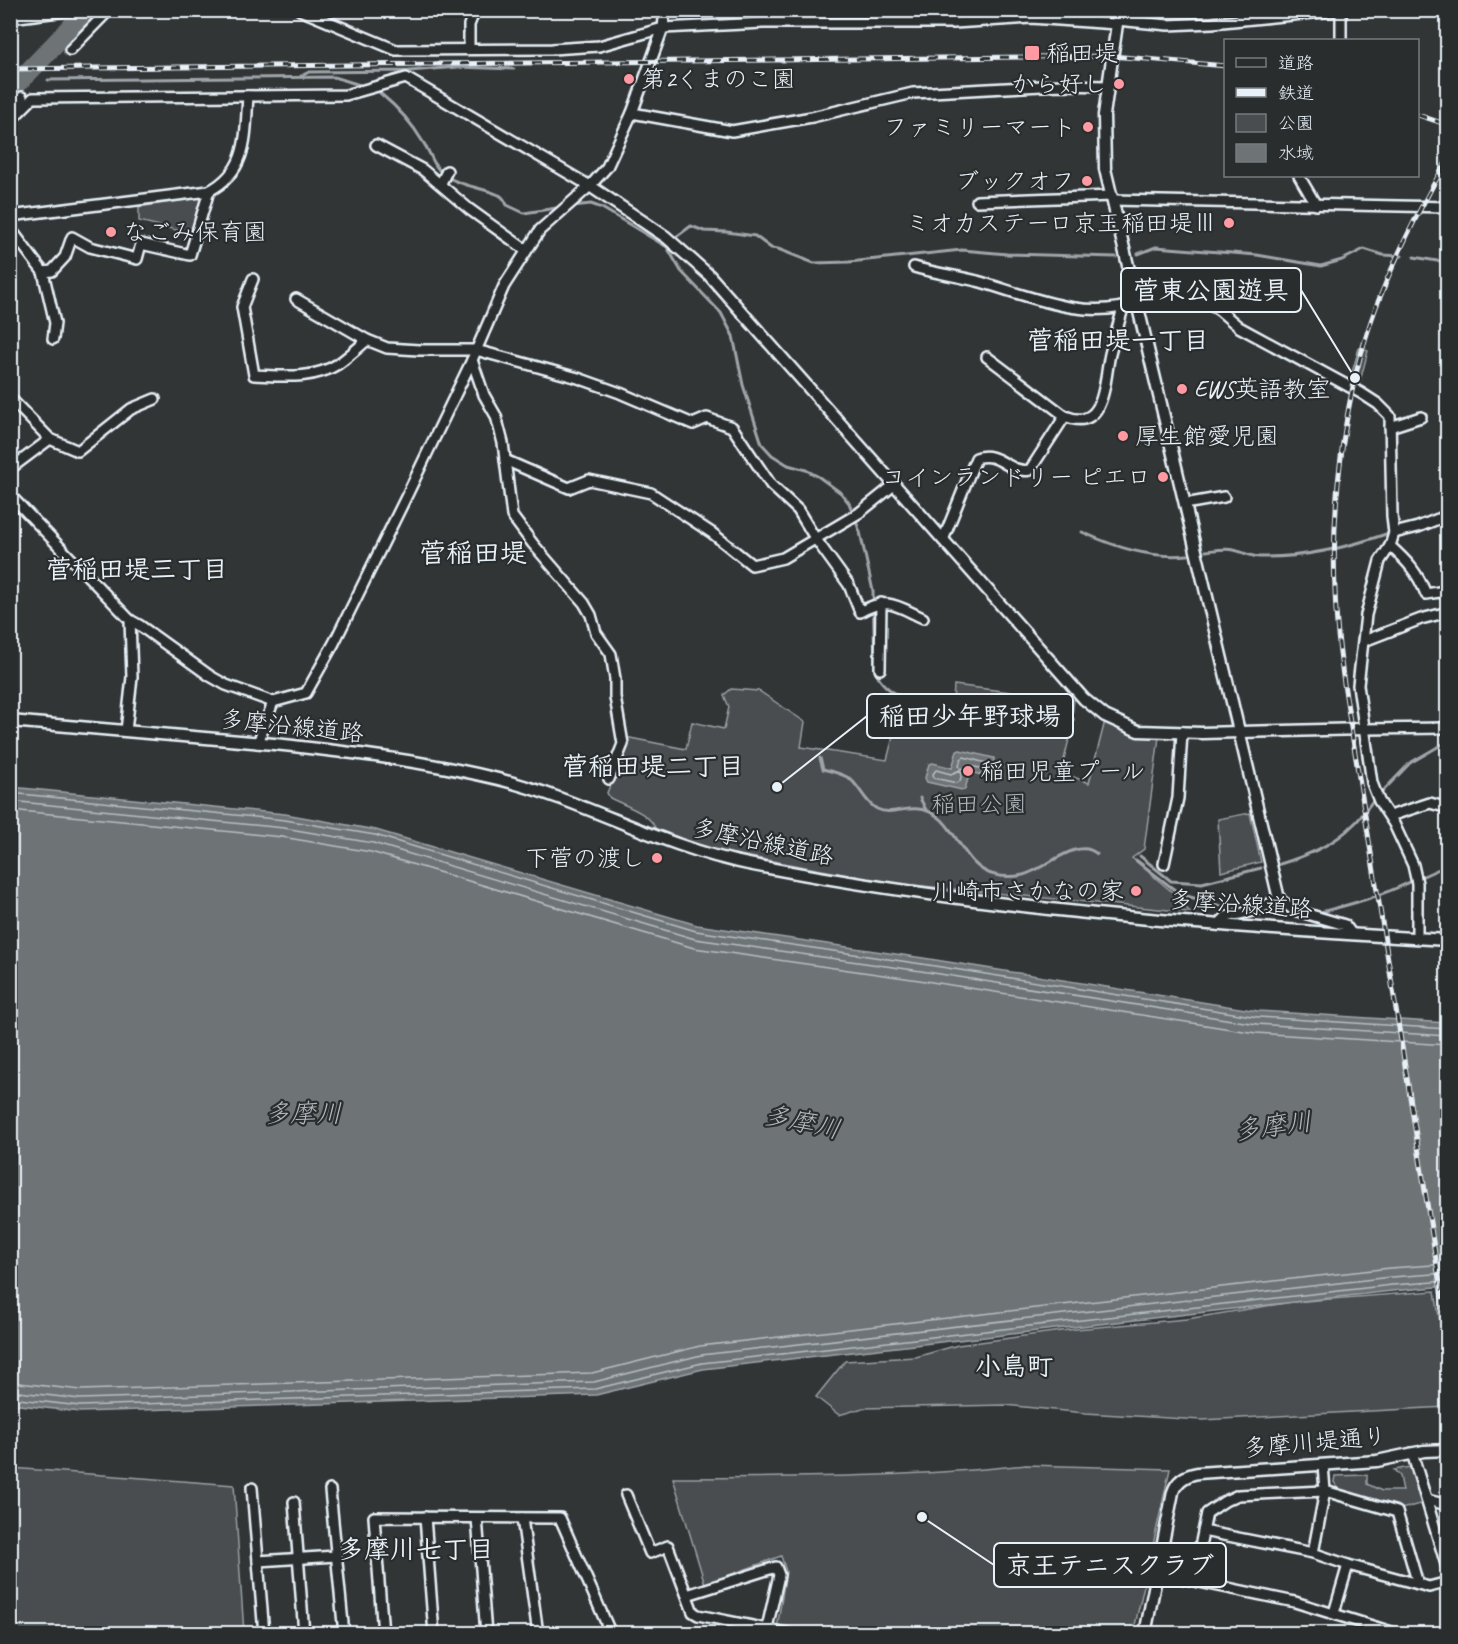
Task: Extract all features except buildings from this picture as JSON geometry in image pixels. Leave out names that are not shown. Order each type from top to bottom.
[{"type":"street","points":[[70,50],[109,10]]},
{"type":"street","points":[[300,10],[396,50],[599,46],[663,28],[763,23],[954,23],[1030,18],[1117,18],[1168,25],[1212,23],[1283,13],[1342,11],[1341,39]]},
{"type":"street","points":[[468,49],[469,25],[475,10]]},
{"type":"street","points":[[10,495],[130,620],[139,624],[210,676],[226,685],[273,702],[306,693],[334,643],[472,360],[504,286],[540,230],[590,186],[607,167],[632,112],[663,28],[665,10]]},
{"type":"street","points":[[10,18],[72,11]]},
{"type":"street","points":[[1117,18],[1104,115],[1104,154],[1112,198],[1279,899],[1294,910],[1318,919],[1345,925],[1352,933]]},
{"type":"street","points":[[10,121],[33,98],[346,95],[406,78],[590,186],[666,237],[709,275],[1084,699],[1105,716],[1138,731],[1239,732],[1448,728]]},
{"type":"street","points":[[632,112],[732,131],[812,117],[913,93],[1061,85],[1107,86]]},
{"type":"street","points":[[10,216],[209,191],[222,184],[234,172],[244,148],[248,96]]},
{"type":"street","points":[[10,110],[22,97]]},
{"type":"street","points":[[376,145],[423,170],[444,177],[469,209],[526,250]]},
{"type":"street","points":[[1300,177],[1316,205]]},
{"type":"street","points":[[43,272],[52,271],[65,257],[72,237],[90,247],[137,259],[141,244],[190,255],[209,191]]},
{"type":"street","points":[[977,201],[1112,198],[1448,207]]},
{"type":"street","points":[[10,228],[43,272],[55,323],[53,339]]},
{"type":"street","points":[[914,267],[1075,308],[1102,311],[1138,303]]},
{"type":"street","points":[[253,279],[242,307],[254,375],[295,377],[324,371],[368,340]]},
{"type":"street","points":[[1135,290],[1148,290],[1156,300],[1164,305],[1209,304],[1239,327],[1378,404],[1390,416],[1391,509],[1394,533],[1390,546],[1380,561],[1373,585],[1366,615],[1358,684],[1372,783],[1413,865],[1417,883],[1417,938]]},
{"type":"street","points":[[296,299],[368,340],[387,348],[476,350],[578,378],[693,424],[707,418],[732,428],[771,485],[798,510],[849,585],[860,612],[876,604],[890,602],[922,618]]},
{"type":"street","points":[[987,357],[1065,416],[1079,421],[1087,419],[1101,404],[1110,355],[1123,308]]},
{"type":"street","points":[[472,360],[484,395],[495,416],[503,443],[512,516],[533,544],[585,603],[596,633],[611,654],[623,744],[609,779]]},
{"type":"street","points":[[10,398],[50,439],[78,451],[131,409],[155,399]]},
{"type":"street","points":[[943,540],[976,458],[988,456],[1016,470],[1030,470],[1065,416]]},
{"type":"street","points":[[1390,427],[1421,417]]},
{"type":"street","points":[[10,469],[50,439]]},
{"type":"street","points":[[505,460],[569,488],[589,480],[651,493],[712,533],[752,565],[783,558],[854,515],[894,484]]},
{"type":"street","points":[[1185,504],[1224,497]]},
{"type":"street","points":[[1394,533],[1447,516]]},
{"type":"street","points":[[1390,546],[1410,564],[1418,575],[1426,594],[1439,592],[1448,598]]},
{"type":"street","points":[[876,604],[880,669]]},
{"type":"street","points":[[1364,641],[1421,619],[1448,612]]},
{"type":"street","points":[[126,731],[132,676],[130,620]]},
{"type":"street","points":[[258,743],[273,702]]},
{"type":"street","name":"多摩沿線道路","points":[[10,721],[258,743],[429,764],[500,779],[558,796],[701,854],[879,887],[993,902],[1218,925],[1448,940]]},
{"type":"street","points":[[1164,864],[1178,798],[1182,732]]},
{"type":"street","points":[[1390,816],[1430,803],[1448,808]]},
{"type":"street","points":[[1218,925],[1226,917],[1250,912],[1279,899]]},
{"type":"street","name":"多摩川堤通り","points":[[1156,1573],[1173,1492],[1177,1482],[1186,1476],[1198,1473],[1377,1461],[1412,1453],[1448,1449]]},
{"type":"street","points":[[1412,1453],[1448,1571]]},
{"type":"street","points":[[1313,1553],[1325,1491],[1323,1465]]},
{"type":"street","points":[[252,1488],[264,1634]]},
{"type":"street","points":[[330,1490],[344,1634]]},
{"type":"street","points":[[1193,1580],[1207,1513],[1238,1495],[1325,1491],[1397,1512],[1418,1584]]},
{"type":"street","points":[[626,1495],[650,1553],[668,1546],[693,1612],[698,1615],[792,1634]]},
{"type":"street","points":[[1427,1500],[1448,1504]]},
{"type":"street","points":[[294,1502],[303,1634]]},
{"type":"street","points":[[382,1634],[374,1516],[560,1518],[611,1634]]},
{"type":"street","points":[[425,1517],[434,1634]]},
{"type":"street","points":[[477,1518],[486,1634]]},
{"type":"street","points":[[522,1518],[538,1634]]},
{"type":"street","points":[[1203,1531],[1313,1553],[1429,1587],[1448,1582]]},
{"type":"street","points":[[258,1561],[336,1556]]},
{"type":"street","points":[[1334,1613],[1348,1564]]},
{"type":"street","points":[[687,1595],[776,1567],[779,1575],[767,1628]]},
{"type":"street","points":[[1145,1634],[1156,1573],[1295,1602],[1398,1634]]},
{"type":"green space","points":[[204,197],[193,234],[139,221],[139,207]]},
{"type":"green space","points":[[1359,348],[1368,351],[1358,389],[1349,383]]},
{"type":"green space","name":"稲田公園","points":[[954,685],[1074,700],[1072,716],[1074,719],[1061,772],[1089,783],[1105,721],[1131,732],[1159,737],[1144,849],[1132,858],[1171,891],[1190,912],[892,883],[718,851],[656,831],[644,815],[610,798],[607,793],[626,744],[625,737],[686,749],[692,722],[724,729],[729,707],[724,695],[731,689],[759,691],[805,722],[801,747],[887,760],[895,729],[919,731],[952,720]]},
{"type":"green space","points":[[1250,813],[1261,862],[1221,872],[1218,819]]},
{"type":"green space","points":[[1435,1291],[1448,1374],[1447,1407],[1202,1420],[1085,1413],[1005,1405],[863,1408],[839,1415],[816,1397],[845,1361],[916,1357],[958,1345],[1076,1329],[1187,1319],[1292,1302]]},
{"type":"green space","points":[[1026,1465],[1170,1469],[1133,1634],[802,1634],[777,1629],[786,1571],[781,1556],[705,1584],[673,1478],[894,1475]]},
{"type":"green space","points":[[1410,1467],[1424,1503],[1401,1509],[1341,1492],[1334,1482],[1335,1476],[1367,1475],[1367,1484],[1382,1491],[1403,1491],[1400,1476],[1394,1470]]},
{"type":"green space","points":[[11,1468],[234,1485],[244,1633],[11,1633]]},
{"type":"water","points":[[13,74],[36,76],[11,103],[11,76]]},
{"type":"water","points":[[957,751],[994,758],[992,776],[970,772],[965,789],[962,790],[927,782],[925,778],[929,764],[952,768]]},
{"type":"water","name":"多摩川","points":[[11,787],[285,814],[376,830],[697,925],[1258,1011],[1447,1023],[1447,1286],[703,1369],[596,1395],[80,1412],[11,1404]]},
{"type":"waterway","points":[[10,91],[88,10]]},
{"type":"waterway","points":[[301,76],[309,72],[409,71],[458,67],[514,69]]},
{"type":"waterway","points":[[48,80],[334,77],[360,85]]},
{"type":"waterway","points":[[380,93],[409,122],[436,165],[446,176],[499,195],[507,205],[524,213],[563,207]]},
{"type":"waterway","points":[[573,206],[591,204],[602,208],[667,247],[681,271],[721,313],[733,336],[743,385],[762,444],[772,455],[788,465],[806,470],[819,477],[841,493],[849,503],[860,532],[873,591],[875,669],[879,678],[892,692],[916,707],[926,721],[937,725]]},
{"type":"waterway","points":[[676,237],[691,226],[704,231],[755,236],[771,248],[814,263],[849,262],[962,250],[1007,254],[1116,257]]},
{"type":"waterway","points":[[1138,254],[1156,247],[1257,255],[1321,266],[1342,260],[1364,249],[1383,255],[1402,256]]},
{"type":"waterway","points":[[1414,257],[1437,261],[1448,260]]},
{"type":"waterway","points":[[1082,532],[1134,551],[1160,555],[1188,555]]},
{"type":"waterway","points":[[1206,551],[1231,549],[1260,557],[1293,556],[1342,547],[1389,533]]},
{"type":"waterway","points":[[1382,792],[1410,763],[1448,741]]},
{"type":"waterway","points":[[820,758],[823,769],[849,778],[877,809],[884,811],[915,809],[933,813],[948,827],[971,860],[986,872],[995,875],[1023,875],[1071,851],[1089,850],[1097,854]]},
{"type":"waterway","points":[[920,798],[926,810]]},
{"type":"waterway","points":[[1280,864],[1310,853],[1338,838],[1357,822],[1372,802]]},
{"type":"waterway","points":[[1140,856],[1171,881],[1202,883],[1261,868]]},
{"type":"waterway","points":[[1136,860],[1180,894],[1221,906]]},
{"type":"waterway","points":[[1421,877],[1448,865]]},
{"type":"waterway","points":[[1321,912],[1366,899],[1410,882]]},
{"type":"railway","points":[[10,69],[1112,56],[1224,66]]},
{"type":"railway","points":[[1419,115],[1448,125]]},
{"type":"railway","points":[[1448,159],[1400,250],[1365,340],[1348,410],[1342,447],[1334,556],[1336,615],[1343,678],[1448,1335]]},
{"type":"place","name":"稲田堤","points":[[1032,53]]},
{"type":"place","name":"第2くまのこ園","points":[[629,79]]},
{"type":"place","name":"から好し","points":[[1119,84]]},
{"type":"place","name":"ファミリーマート","points":[[1088,127]]},
{"type":"place","name":"ブックオフ","points":[[1087,181]]},
{"type":"place","name":"ミオカステーロ京王稲田堤Ⅲ","points":[[1229,223]]},
{"type":"place","name":"なごみ保育園","points":[[111,232]]},
{"type":"place","name":"菅東公園遊具","points":[[1355,378]]},
{"type":"place","name":"EWS英語教室","points":[[1182,389]]},
{"type":"place","name":"厚生館愛児園","points":[[1123,436]]},
{"type":"place","name":"コインランドリー ピエロ","points":[[1163,477]]},
{"type":"place","name":"稲田児童プール","points":[[968,771]]},
{"type":"place","name":"稲田少年野球場","points":[[777,787]]},
{"type":"place","name":"下菅の渡し","points":[[657,858]]},
{"type":"place","name":"川崎市さかなの家","points":[[1136,891]]},
{"type":"place","name":"京王テニスクラブ","points":[[922,1517]]},
{"type":"district","name":"菅稲田堤一丁目","points":[[1118,340]]},
{"type":"district","name":"菅稲田堤","points":[[473,553]]},
{"type":"district","name":"菅稲田堤三丁目","points":[[137,569]]},
{"type":"district","name":"菅稲田堤二丁目","points":[[653,766]]},
{"type":"district","name":"小島町","points":[[1014,1366]]},
{"type":"district","name":"多摩川七丁目","points":[[416,1549]]}]
